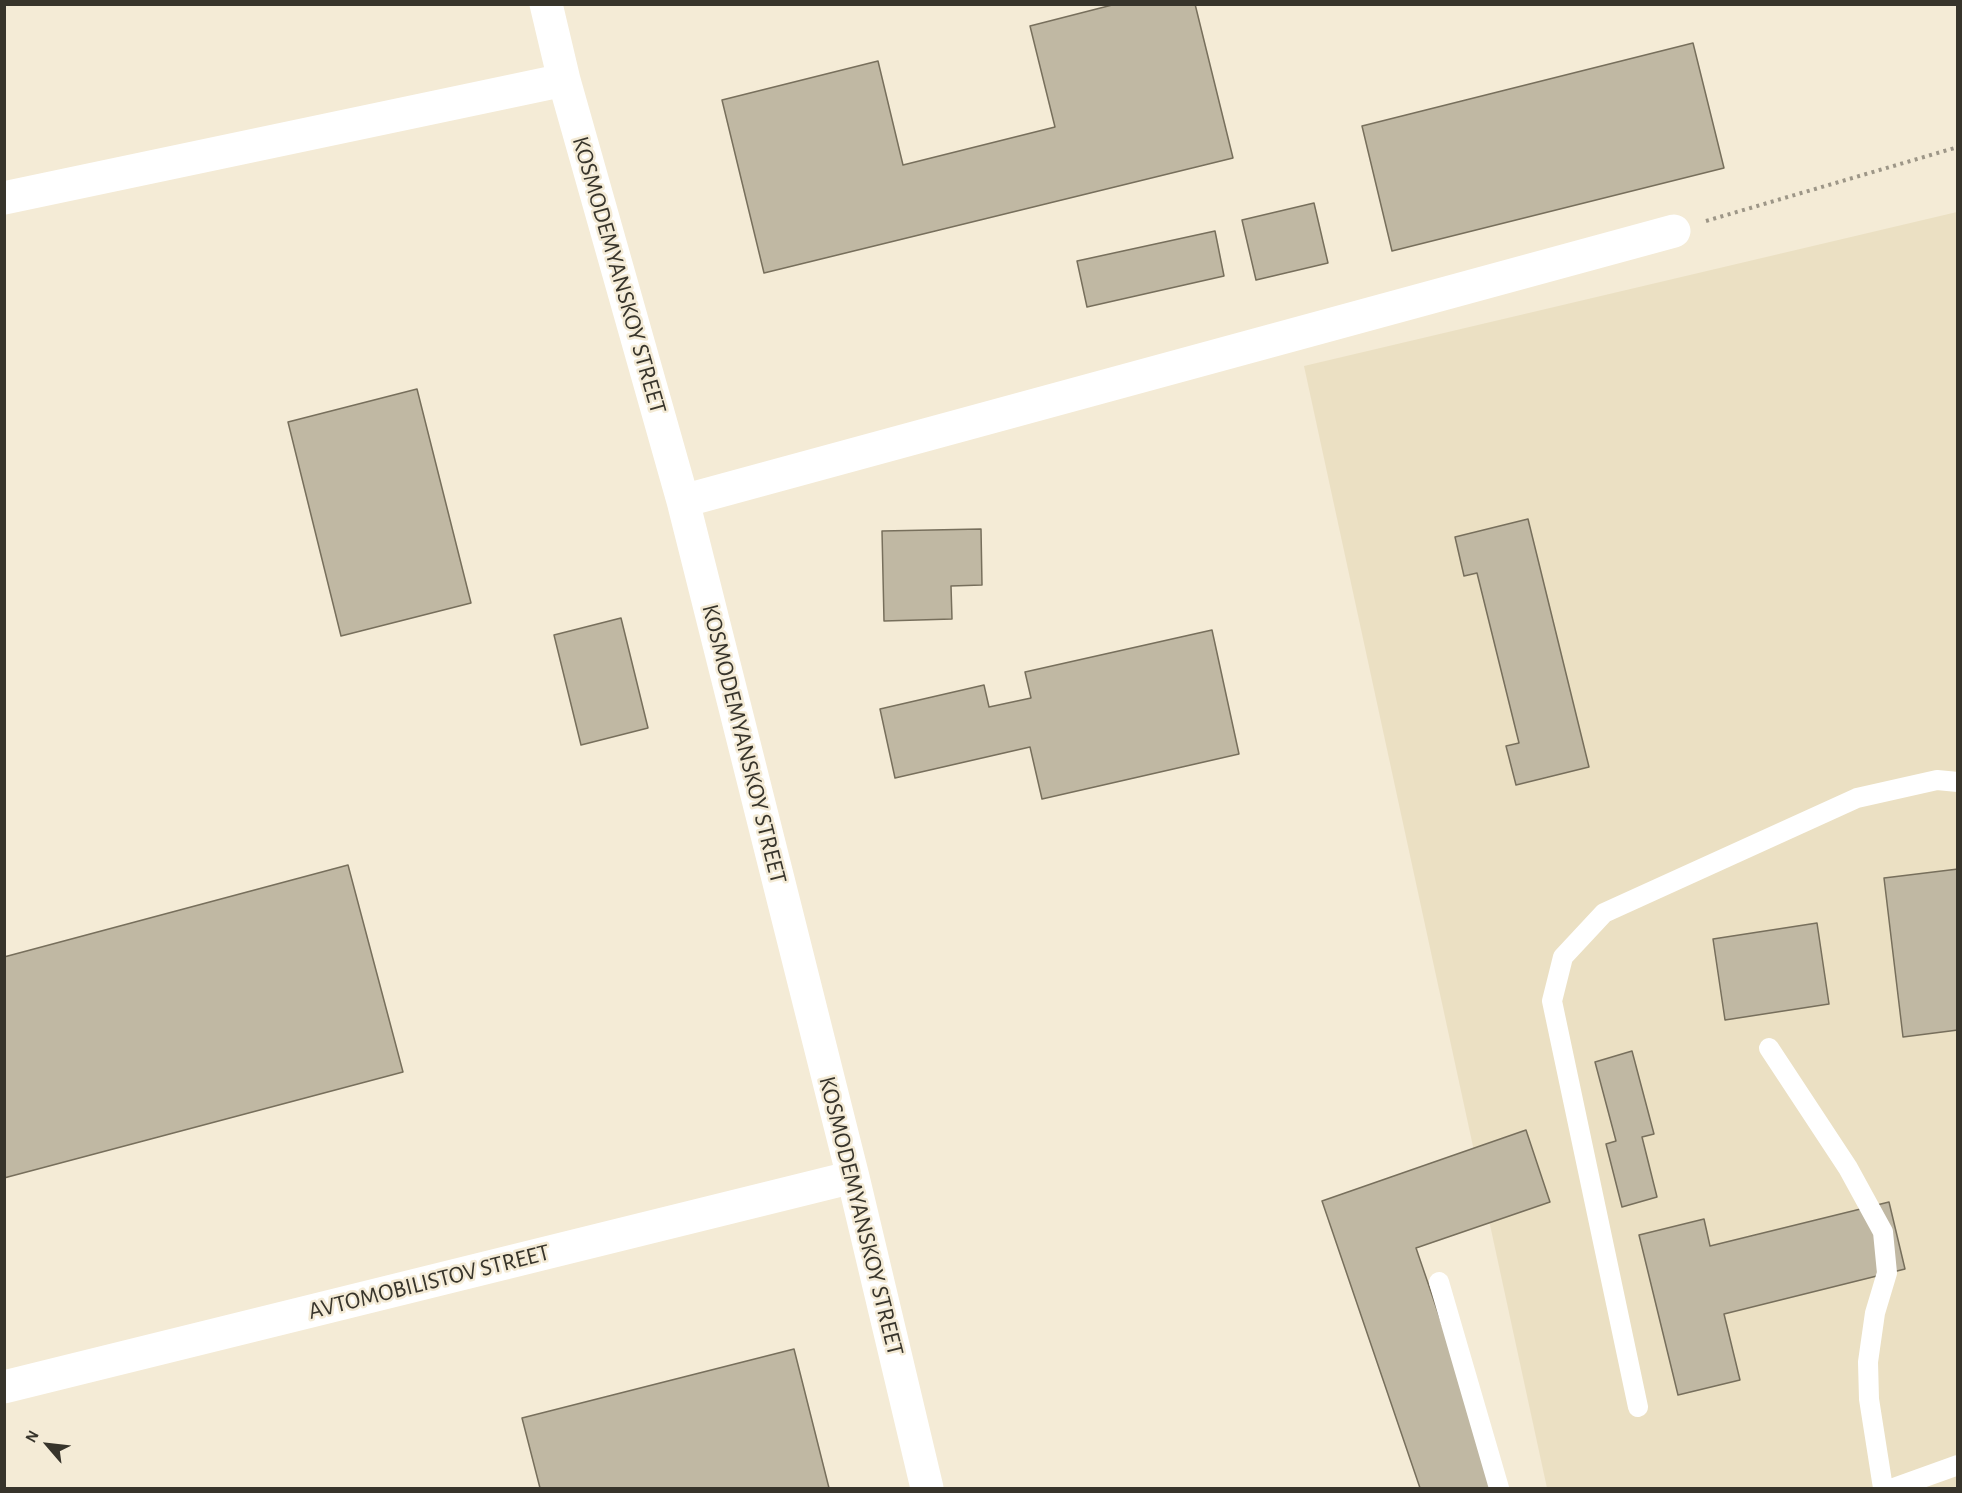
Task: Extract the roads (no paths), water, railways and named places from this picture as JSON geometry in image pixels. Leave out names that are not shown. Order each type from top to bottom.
[{"type":"street","name":"KOSMODEMYANSKOY STREET","points":[[546,4],[564,80],[683,501],[853,1177],[927,1488]]},
{"type":"street","points":[[4,198],[564,80]]},
{"type":"street","points":[[683,501],[1674,231]]},
{"type":"street","name":"AVTOMOBILISTOV STREET","points":[[4,1387],[853,1177]]},
{"type":"lane","points":[[1638,1407],[1552,1001],[1563,957],[1604,913],[1857,798],[1937,780],[1958,782]]},
{"type":"lane","points":[[1769,1048],[1848,1168],[1883,1232],[1887,1273],[1875,1312],[1868,1362],[1869,1399],[1883,1488]]},
{"type":"lane","points":[[1438,1282],[1499,1488]]},
{"type":"lane","points":[[1894,1488],[1958,1465]]}]
